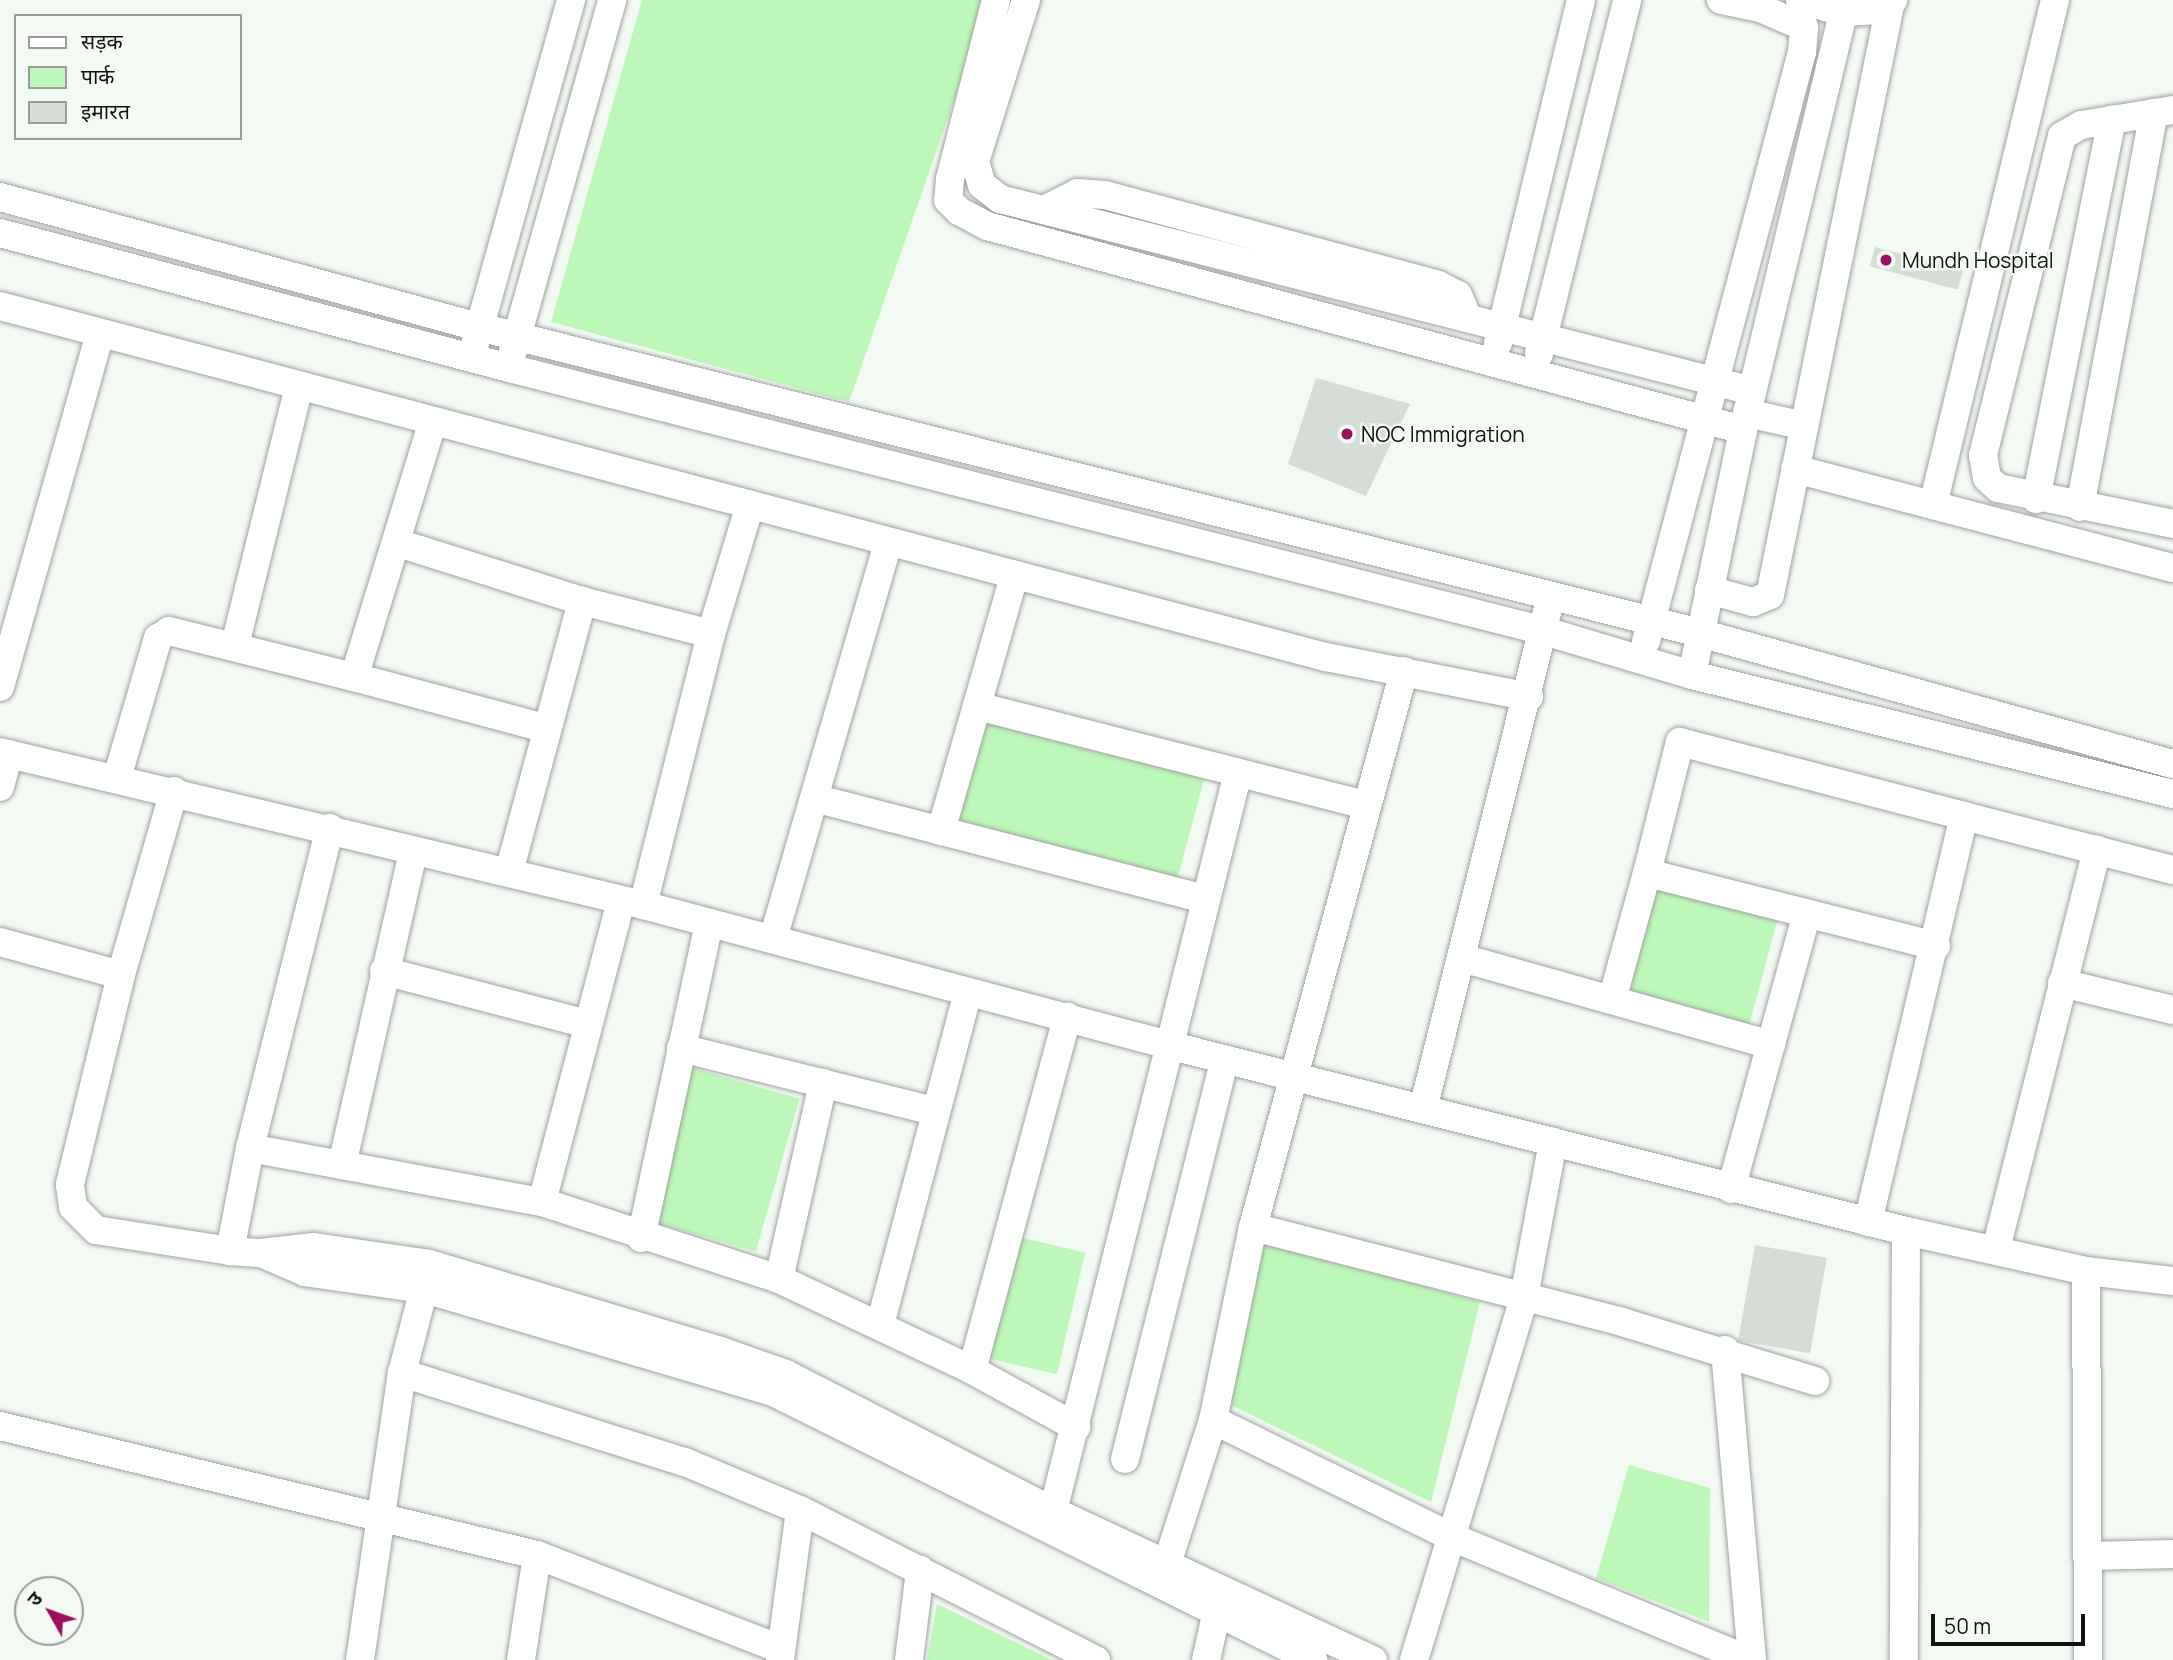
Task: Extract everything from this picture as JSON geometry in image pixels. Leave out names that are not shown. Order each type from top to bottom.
[{"type":"street","points":[[471,357],[572,0]]},
{"type":"street","points":[[509,368],[612,0]]},
{"type":"street","points":[[948,199],[996,0]]},
{"type":"street","points":[[1026,0],[975,162],[982,186],[1000,199],[1714,383],[1747,411],[1804,426]]},
{"type":"street","points":[[1492,362],[1503,327],[1581,0]]},
{"type":"street","points":[[1533,374],[1628,0]]},
{"type":"street","points":[[1721,0],[1802,13],[1871,12],[1892,3]]},
{"type":"street","points":[[1933,505],[2056,0]]},
{"type":"street","points":[[1709,590],[1753,602],[1769,595],[1892,3]]},
{"type":"street","points":[[1692,675],[1747,411],[1843,12]]},
{"type":"street","points":[[1640,662],[1802,52],[1802,13]]},
{"type":"street","points":[[2080,507],[2164,111],[2081,125],[2062,136],[2057,147],[1983,455],[1987,478],[1998,488],[2036,499],[2173,524]]},
{"type":"street","points":[[2036,499],[2112,120]]},
{"type":"street","points":[[948,199],[982,186]]},
{"type":"street","points":[[0,198],[479,327],[1650,624],[1700,634],[2173,764]]},
{"type":"street","points":[[948,199],[959,211],[987,226],[1492,362],[1704,423],[1747,411]]},
{"type":"street","points":[[508,219],[550,223]]},
{"type":"street","points":[[0,233],[509,368],[1541,630],[1640,662],[2173,794]]},
{"type":"street","points":[[0,306],[432,424],[1325,657],[1529,697]]},
{"type":"street","points":[[0,687],[100,334]]},
{"type":"street","points":[[235,645],[299,387]]},
{"type":"street","points":[[354,677],[398,543],[432,424]]},
{"type":"street","points":[[1796,469],[2173,568]]},
{"type":"street","points":[[542,1202],[587,1024],[632,903],[750,505]]},
{"type":"street","points":[[398,543],[582,601],[711,634]]},
{"type":"street","points":[[773,939],[888,544]]},
{"type":"street","points":[[941,831],[1014,577]]},
{"type":"street","points":[[1423,1109],[1529,697],[1541,630],[1551,598]]},
{"type":"street","points":[[509,872],[545,728],[582,601]]},
{"type":"street","points":[[117,778],[158,638],[179,630],[545,728]]},
{"type":"street","points":[[1167,1564],[1213,1420],[1253,1227],[1404,671]]},
{"type":"street","points":[[977,706],[1366,805]]},
{"type":"street","points":[[1612,1000],[1680,742],[2173,870]]},
{"type":"street","points":[[0,787],[5,753],[117,778],[632,903],[1172,1046],[1731,1189],[2086,1271],[2173,1281]]},
{"type":"street","points":[[1053,1511],[1172,1046],[1205,899],[1238,773]]},
{"type":"street","points":[[174,791],[121,975],[70,1185],[73,1207],[83,1219],[106,1234],[230,1251],[261,1253],[314,1247],[427,1276],[630,1321],[786,1374],[1053,1511],[1167,1564],[1219,1602],[1313,1660]]},
{"type":"street","points":[[814,797],[1205,899]]},
{"type":"street","points":[[1867,1222],[1936,946],[1964,816]]},
{"type":"street","points":[[230,1251],[250,1149],[330,828]]},
{"type":"street","points":[[1996,1249],[2096,850]]},
{"type":"street","points":[[342,1165],[413,852]]},
{"type":"street","points":[[1647,873],[1807,916],[1936,946]]},
{"type":"street","points":[[1731,1189],[1807,916]]},
{"type":"street","points":[[641,1238],[709,923]]},
{"type":"street","points":[[0,942],[121,975]]},
{"type":"street","points":[[1462,958],[1771,1045]]},
{"type":"street","points":[[384,971],[587,1024]]},
{"type":"street","points":[[2062,983],[2173,1010]]},
{"type":"street","points":[[880,1325],[933,1111],[968,992]]},
{"type":"street","points":[[972,1370],[1068,1017]]},
{"type":"street","points":[[681,1048],[933,1111]]},
{"type":"street","points":[[1125,1459],[1225,1059]]},
{"type":"street","points":[[779,1279],[823,1083]]},
{"type":"street","points":[[1414,1660],[1454,1538],[1524,1297],[1553,1142]]},
{"type":"street","points":[[250,1149],[542,1202],[641,1238],[779,1279],[972,1370],[1076,1427]]},
{"type":"street","points":[[1253,1227],[1725,1350],[1815,1381]]},
{"type":"street","points":[[1904,1660],[1906,1231]]},
{"type":"street","points":[[2086,1271],[2088,1660]]},
{"type":"street","points":[[360,1660],[402,1373],[427,1276]]},
{"type":"street","points":[[427,1276],[775,1393],[1219,1602],[1373,1660]]},
{"type":"street","points":[[1213,1420],[1454,1538],[1750,1660],[1725,1350]]},
{"type":"street","points":[[402,1373],[651,1450],[800,1510],[1096,1660]]},
{"type":"street","points":[[0,1426],[537,1555],[781,1655],[800,1510]]},
{"type":"street","points":[[2087,1556],[2173,1554]]},
{"type":"street","points":[[521,1660],[537,1555]]},
{"type":"street","points":[[909,1660],[920,1570]]},
{"type":"street","points":[[1206,1660],[1219,1602]]},
{"type":"green space","points":[[642,0],[989,0],[849,402],[551,322]]},
{"type":"green space","points":[[979,719],[1204,779],[1177,879],[952,818]]},
{"type":"green space","points":[[1647,881],[1778,916],[1749,1026],[1617,991]]},
{"type":"green space","points":[[689,1067],[800,1099],[756,1252],[645,1220]]},
{"type":"green space","points":[[1014,1236],[1085,1252],[1057,1374],[986,1358]]},
{"type":"green space","points":[[1257,1240],[1480,1302],[1431,1502],[1218,1399]]},
{"type":"green space","points":[[1629,1465],[1710,1488],[1709,1622],[1596,1578]]},
{"type":"green space","points":[[937,1604],[1052,1660],[927,1660]]},
{"type":"building","points":[[1875,247],[1963,271],[1958,290],[1870,266]]},
{"type":"building","name":"NOC Immigration","points":[[1316,378],[1410,404],[1366,496],[1288,464]]},
{"type":"building","points":[[1755,1245],[1827,1258],[1810,1353],[1738,1341]]},
{"type":"place","name":"Mundh Hospital","points":[[1886,260]]},
{"type":"place","name":"NOC Immigration","points":[[1347,434]]}]
